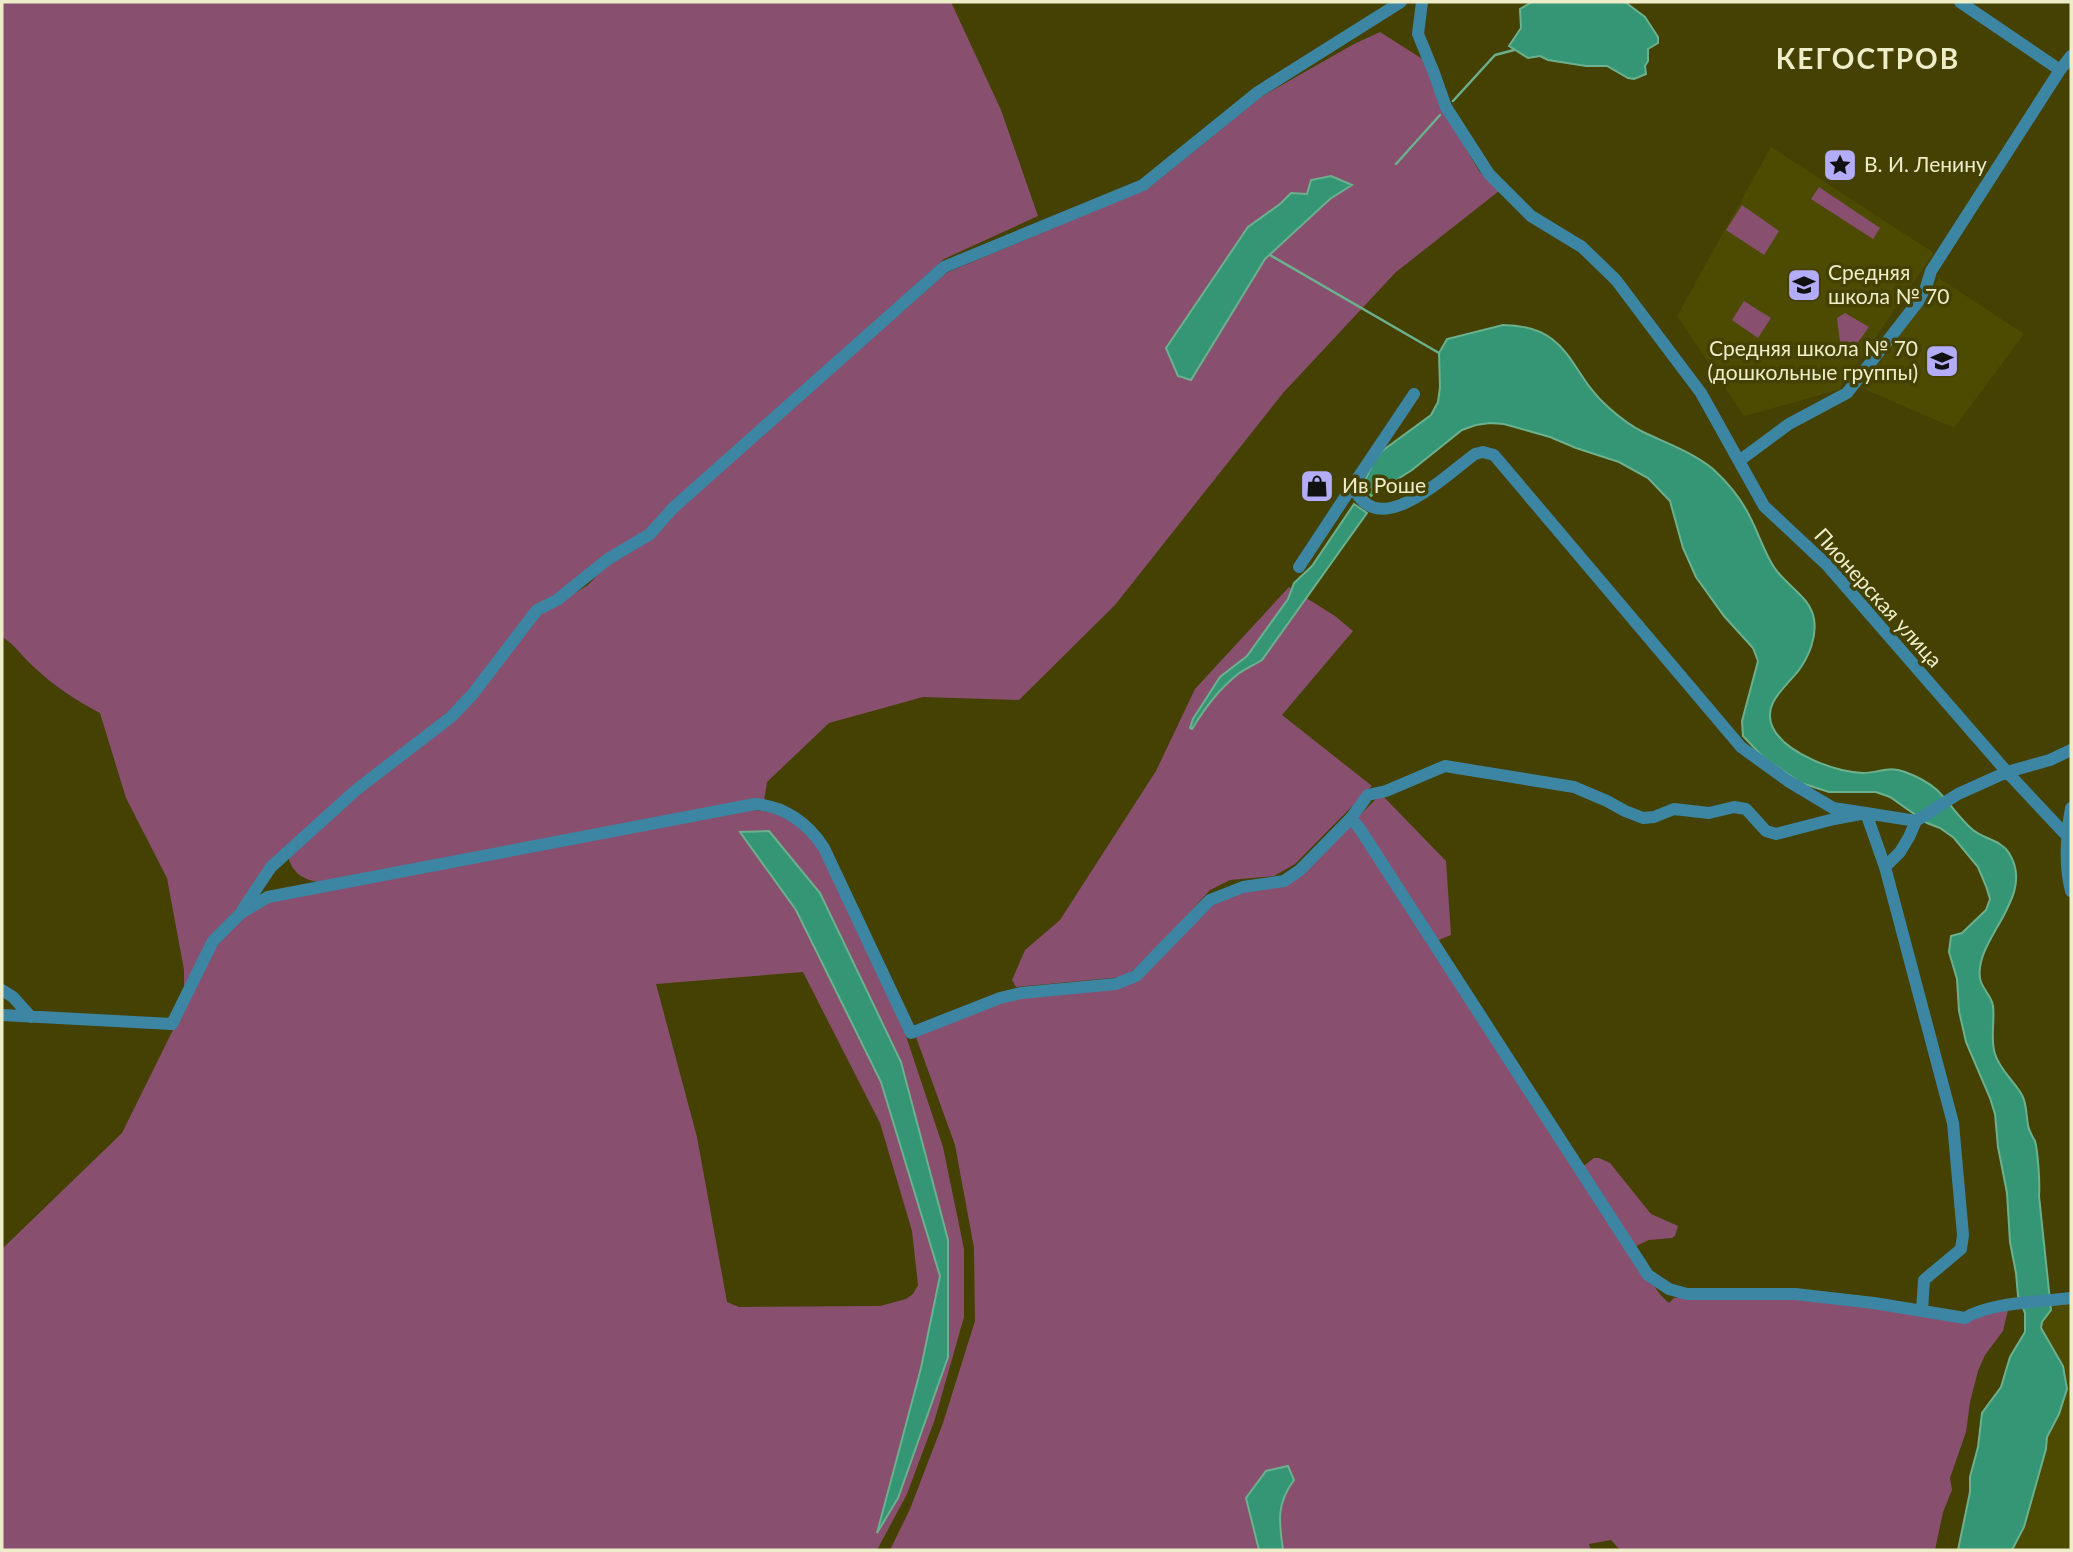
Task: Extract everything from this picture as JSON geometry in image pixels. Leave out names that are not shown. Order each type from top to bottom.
[{"type":"street","points":[[2,1015],[172,1024],[213,941],[241,913],[271,867],[356,790],[451,717],[472,695],[537,610],[557,600],[608,559],[650,534],[673,509],[944,267],[1143,185],[1258,92],[1401,2]]},
{"type":"street","name":"Пионерская улица","points":[[1422,2],[1418,34],[1446,107],[1489,174],[1531,216],[1582,247],[1616,280],[1701,393],[1764,506],[1827,565],[2007,772],[2066,835]]},
{"type":"street","points":[[1960,2],[2060,71]]},
{"type":"street","points":[[1739,461],[1789,424],[1847,393],[1924,294],[1931,271],[2070,59]]},
{"type":"street","points":[[1299,567],[1414,394]]},
{"type":"street","points":[[1353,485],[1358,497],[1373,508],[1389,510],[1415,499],[1475,454],[1483,452],[1494,455],[1741,747],[1788,781],[1833,808],[1916,821]]},
{"type":"street","points":[[1885,867],[1900,852],[1916,821],[1958,794],[2007,772],[2050,760],[2071,750]]},
{"type":"street","points":[[241,913],[268,897],[307,888],[755,804],[766,805],[793,816],[816,835],[911,1033],[999,998],[1021,993],[1116,984],[1136,976],[1210,900],[1243,887],[1284,881],[1300,870],[1351,818],[1368,794],[1386,791],[1445,766],[1574,787],[1643,818],[1654,817],[1674,809],[1709,813],[1734,807],[1746,809],[1766,831],[1776,834],[1866,813]]},
{"type":"street","points":[[2071,808],[2066,835],[2071,891]]},
{"type":"street","points":[[1866,813],[1885,867],[1953,1123],[1963,1235],[1961,1250],[1924,1280],[1922,1311]]},
{"type":"street","points":[[1351,818],[1648,1275],[1669,1289],[1687,1294],[1795,1293],[1965,1318],[1974,1312],[1994,1307],[2071,1298]]},
{"type":"street","points":[[2,990],[13,997],[31,1017]]},
{"type":"shaded area","points":[[2,2],[951,2],[1001,110],[1038,216],[944,259],[647,530],[555,595],[470,693],[290,846],[184,989],[184,970],[167,878],[126,798],[100,713],[50,681],[2,637]]},
{"type":"shaded area","points":[[1532,2],[1625,2],[1645,17],[1658,37],[1658,43],[1648,49],[1646,74],[1634,79],[1607,66],[1586,66],[1548,60],[1540,56],[1528,58],[1509,46],[1521,28],[1520,9]]},
{"type":"shaded area","points":[[1380,32],[1424,60],[1441,106],[1479,171],[1499,191],[1396,272],[1283,393],[1115,605],[1019,700],[923,697],[829,723],[767,782],[764,801],[318,882],[295,871],[288,857],[357,794],[452,720],[534,618],[588,585],[609,563],[679,509],[946,273],[1150,187],[1261,97]]},
{"type":"shaded area","name":"Средняя школа № 70","points":[[1771,147],[1934,253],[1839,390],[1744,416],[1677,316]]},
{"type":"shaded area","points":[[1331,176],[1352,185],[1330,199],[1265,259],[1191,380],[1178,376],[1166,348],[1248,227],[1291,193],[1307,194],[1311,180]]},
{"type":"shaded area","points":[[1819,187],[1880,228],[1873,239],[1811,199]]},
{"type":"shaded area","points":[[1742,205],[1779,231],[1764,255],[1726,230]]},
{"type":"shaded area","name":"Средняя школа № 70 (дошкольные группы)","points":[[1939,278],[2024,334],[1954,428],[1862,388]]},
{"type":"shaded area","points":[[1744,301],[1771,318],[1758,338],[1732,320]]},
{"type":"shaded area","points":[[1845,313],[1869,327],[1853,349],[1840,342],[1837,318]]},
{"type":"shaded area","points":[[1503,325],[1526,327],[1543,333],[1556,342],[1595,393],[1612,410],[1638,430],[1705,463],[1724,480],[1743,504],[1774,567],[1803,597],[1814,619],[1809,652],[1799,670],[1777,696],[1770,711],[1773,728],[1779,737],[1813,760],[1839,769],[1869,773],[1894,769],[1918,777],[1937,790],[1973,830],[2002,845],[2016,869],[2011,902],[1986,948],[1980,978],[1993,1006],[1995,1054],[2024,1098],[2028,1127],[2035,1141],[2051,1310],[2041,1328],[2063,1366],[2067,1389],[2059,1414],[2047,1437],[2024,1527],[2012,1550],[1958,1550],[1982,1413],[2001,1387],[2010,1357],[2025,1332],[2025,1313],[2018,1296],[2010,1242],[2007,1193],[1995,1114],[1966,1042],[1959,1011],[1957,979],[1949,952],[1951,936],[1962,933],[1986,910],[1990,899],[1986,886],[1978,867],[1954,838],[1890,797],[1876,792],[1829,792],[1801,783],[1763,757],[1743,736],[1742,721],[1758,661],[1753,648],[1724,616],[1696,577],[1683,548],[1670,501],[1648,478],[1619,462],[1550,437],[1504,424],[1490,423],[1462,430],[1412,470],[1371,496],[1363,485],[1373,463],[1382,451],[1431,415],[1438,402],[1439,353],[1447,339]]},
{"type":"shaded area","points":[[1354,504],[1367,513],[1262,660],[1231,680],[1212,700],[1192,729],[1190,728],[1220,677],[1247,656],[1288,599],[1294,583],[1312,566]]},
{"type":"shaded area","points":[[1289,587],[1335,616],[1353,631],[1282,715],[1372,786],[1295,864],[1274,876],[1230,880],[1210,890],[1145,962],[1123,977],[1016,987],[1012,980],[1025,950],[1060,920],[1156,771],[1195,689]]},
{"type":"shaded area","points":[[1381,794],[1446,861],[1451,935],[1434,942],[1581,1168],[1594,1158],[1610,1163],[1651,1214],[1678,1226],[1672,1238],[1649,1240],[1636,1246],[1653,1285],[1669,1303],[1674,1298],[1682,1297],[1785,1295],[1926,1314],[2008,1310],[2003,1331],[1985,1355],[1978,1371],[1966,1432],[1950,1478],[1952,1490],[1943,1512],[1935,1550],[1620,1550],[1611,1540],[1589,1544],[1591,1550],[890,1550],[910,1509],[943,1423],[975,1321],[974,1248],[955,1145],[916,1037],[999,1001],[1127,985],[1213,899],[1303,872]]},
{"type":"shaded area","points":[[745,810],[779,815],[796,826],[821,850],[905,1033],[943,1147],[964,1249],[964,1317],[935,1419],[907,1494],[877,1550],[2,1550],[2,1249],[122,1133],[212,951],[243,916],[270,900]],"holes":[[[803,972],[880,1123],[912,1231],[918,1285],[913,1294],[906,1299],[880,1306],[739,1307],[727,1302],[697,1137],[656,984]]]},
{"type":"shaded area","points":[[769,831],[820,893],[901,1062],[948,1240],[948,1357],[898,1498],[877,1533],[921,1368],[940,1276],[881,1082],[796,910],[740,832]]},
{"type":"shaded area","points":[[2071,1300],[2071,1550],[2012,1550],[2024,1527],[2047,1437],[2059,1414],[2067,1389],[2063,1366],[2041,1328],[2042,1322],[2051,1310],[2051,1304]]},
{"type":"shaded area","points":[[1288,1466],[1294,1480],[1284,1497],[1280,1513],[1283,1550],[1259,1550],[1246,1498],[1266,1471]]},
{"type":"waterway","points":[[1453,101],[1495,55],[1514,50]]},
{"type":"waterway","points":[[1396,164],[1440,115]]},
{"type":"waterway","points":[[1270,255],[1439,353]]},
{"type":"place","name":"В. И. Ленину","points":[[1840,165]]},
{"type":"place","name":"Средняя школа № 70","points":[[1804,285]]},
{"type":"place","name":"Средняя школа № 70 (дошкольные группы)","points":[[1942,361]]},
{"type":"place","name":"Ив Роше","points":[[1317,486]]},
{"type":"district","name":"КЕГОСТРОВ","points":[[1868,59]]}]
